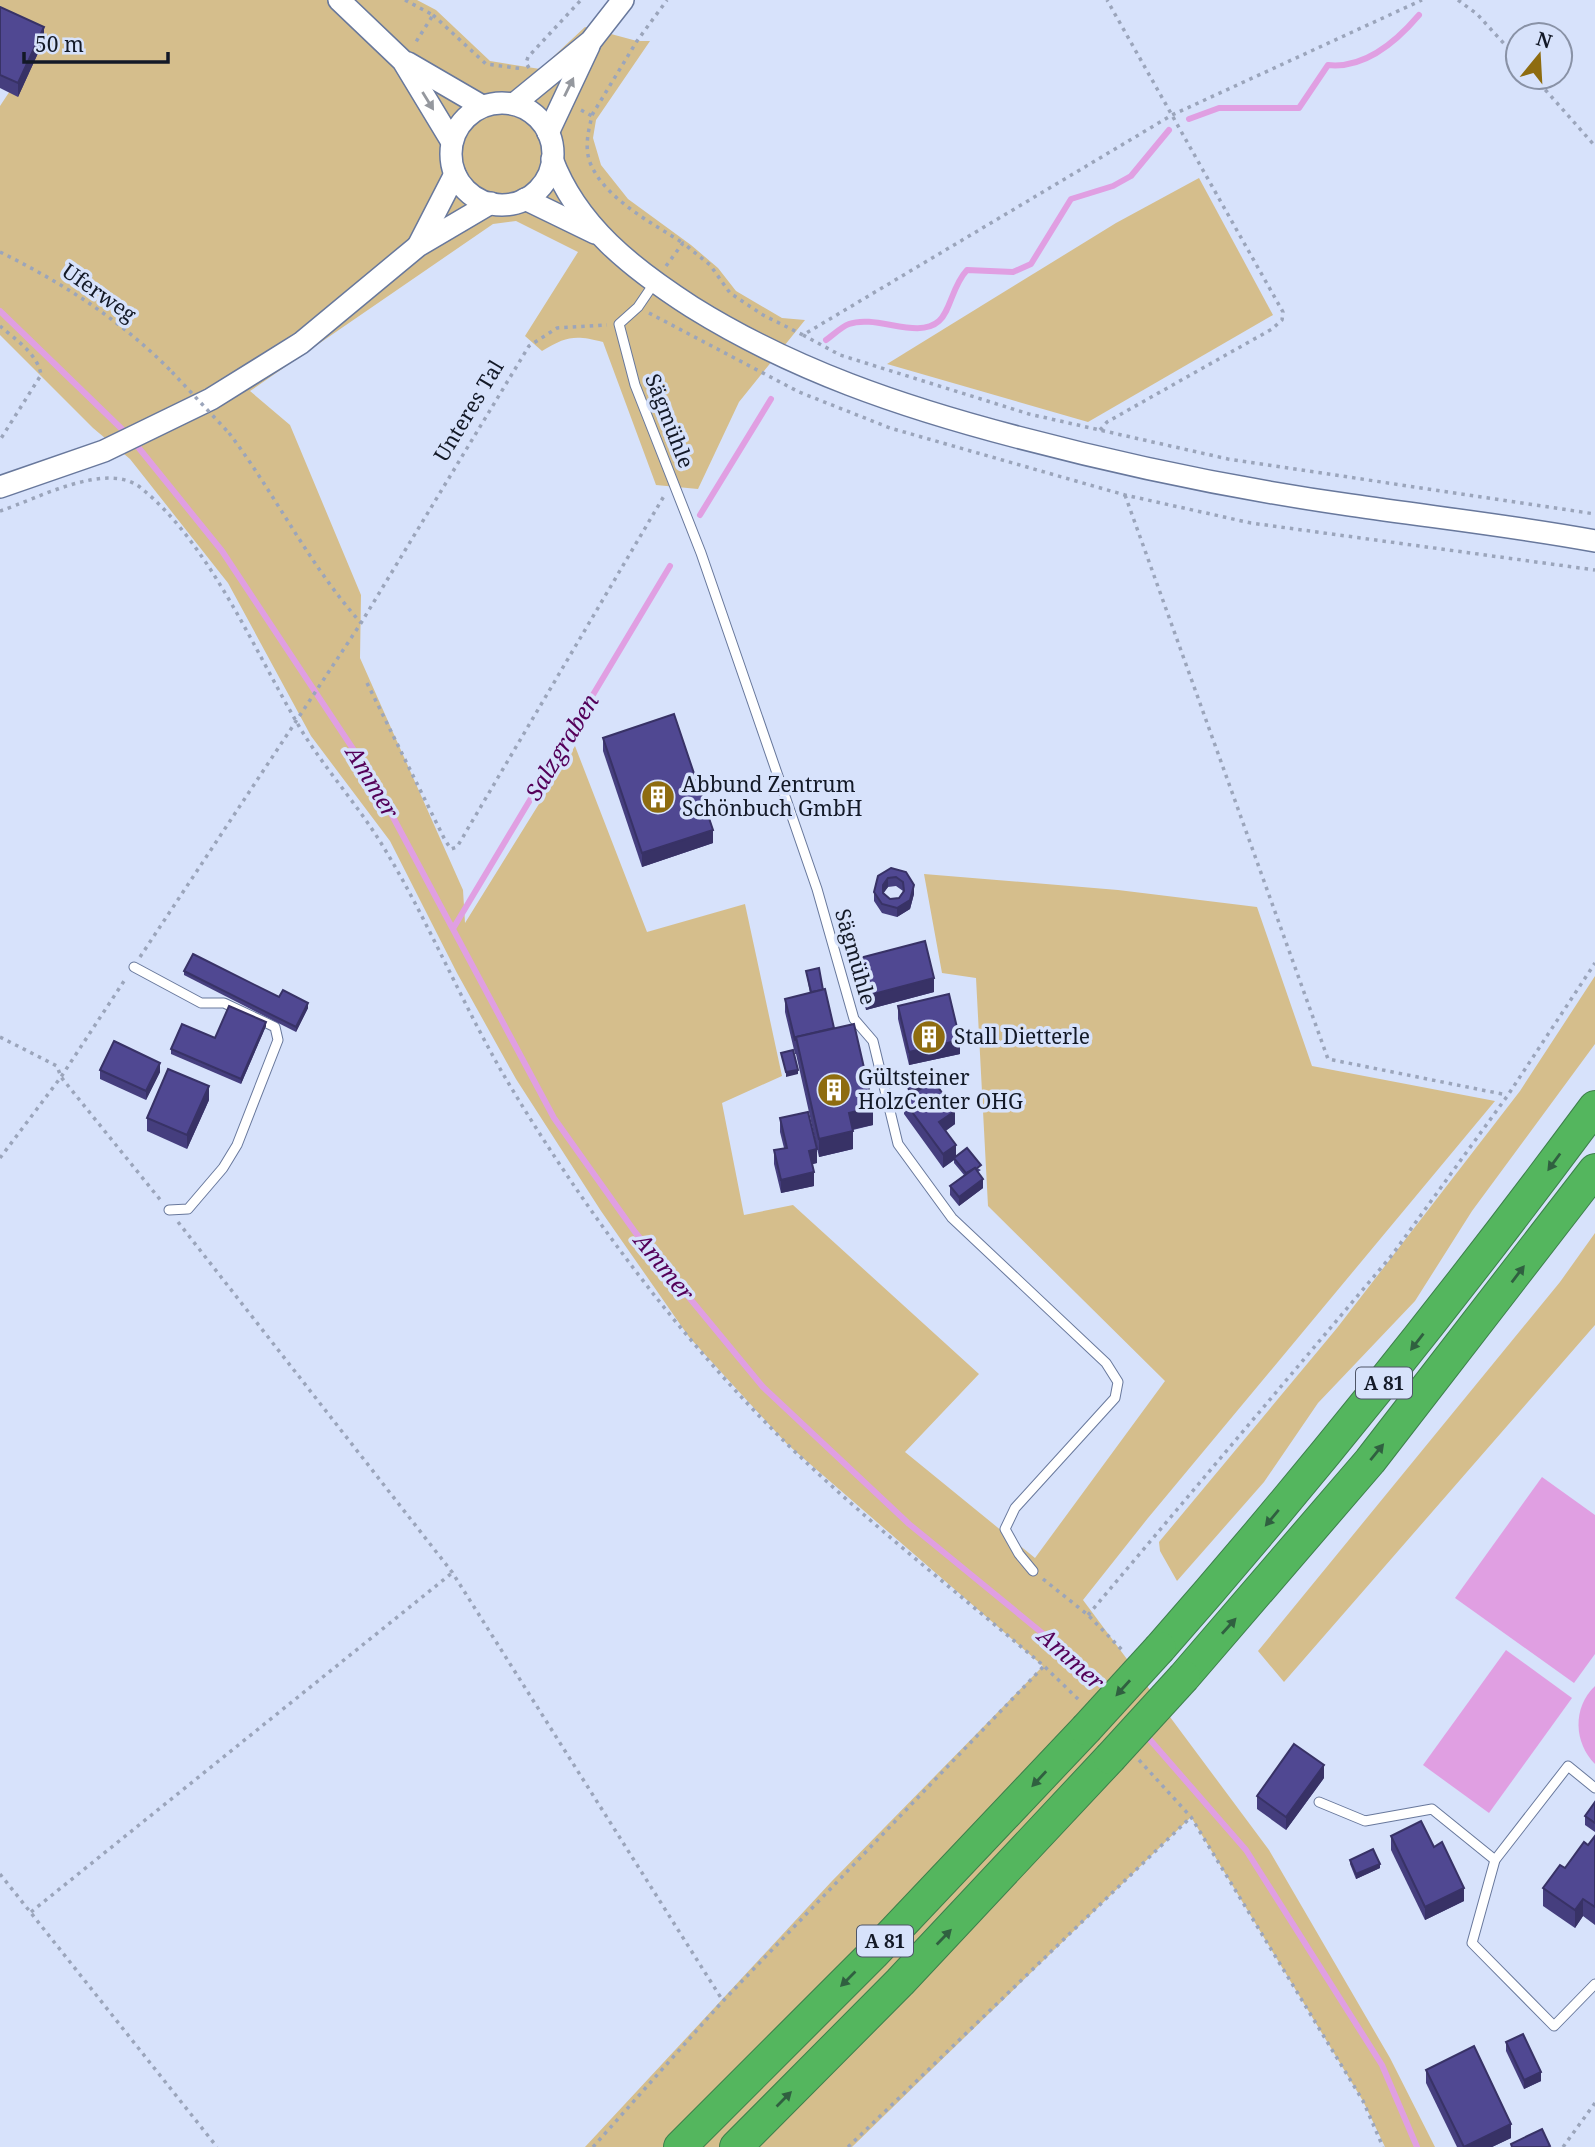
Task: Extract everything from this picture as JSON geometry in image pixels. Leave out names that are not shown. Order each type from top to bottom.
[{"type":"highway","name":"A 81","points":[[680,2147],[873,1954],[1083,1716],[1160,1647],[1272,1519],[1410,1351],[1595,1107]]},
{"type":"highway","name":"A 81","points":[[736,2147],[1123,1757],[1184,1677],[1370,1461],[1595,1170]]},
{"type":"street","points":[[339,0],[403,61],[482,106],[514,104],[538,118],[548,134],[552,159],[559,177],[598,235]]},
{"type":"street","points":[[514,104],[591,41],[623,0]]},
{"type":"street","points":[[548,134],[591,41]]},
{"type":"street","points":[[403,61],[452,142]]},
{"type":"street","points":[[482,106],[460,124],[452,142],[455,174],[473,195],[491,203],[508,204],[525,199],[543,183],[552,159]]},
{"type":"street","points":[[418,246],[455,174]]},
{"type":"street","points":[[525,199],[598,235],[654,282],[763,348],[880,398],[947,419],[1200,480],[1595,541]]},
{"type":"street","points":[[0,486],[104,451],[174,419],[301,343],[418,246],[491,203]]},
{"type":"lane","points":[[620,324],[638,307],[654,282]]},
{"type":"lane","name":"Sägmühle","points":[[620,324],[635,385],[701,553],[817,889],[854,1019],[873,1041],[898,1144],[952,1218],[1106,1363],[1118,1382],[1115,1398],[1014,1508],[1005,1529],[1018,1554],[1033,1571]]},
{"type":"lane","points":[[134,967],[201,1003],[224,1003],[275,1027],[278,1040],[237,1145],[223,1168],[188,1209],[169,1210]]},
{"type":"lane","points":[[1595,1788],[1568,1766],[1495,1860],[1472,1942],[1554,2026],[1595,1984]]},
{"type":"lane","points":[[1319,1802],[1365,1821],[1432,1809],[1495,1860]]},
{"type":"path","points":[[403,61],[433,15],[405,0]]},
{"type":"path","points":[[530,70],[526,63],[528,57],[581,0]]},
{"type":"path","points":[[592,116],[617,72],[667,0]]},
{"type":"path","points":[[1100,430],[1107,422],[1282,320],[1283,312],[1107,0]]},
{"type":"path","points":[[803,335],[1172,115],[1422,0]]},
{"type":"path","points":[[1458,0],[1477,14],[1504,44]]},
{"type":"path","points":[[1546,91],[1595,146]]},
{"type":"path","points":[[654,282],[683,243],[710,265],[730,293],[764,315],[840,355],[1029,414],[1228,459],[1595,514]]},
{"type":"path","name":"Uferweg","points":[[0,252],[40,272],[89,303],[135,337],[172,372],[229,433],[257,470],[315,567],[361,623]]},
{"type":"path","name":"Unteres Tal","points":[[0,1158],[61,1077],[297,723],[529,346],[557,328],[620,324]]},
{"type":"path","points":[[0,326],[32,355],[40,366],[41,375],[0,440]]},
{"type":"path","points":[[0,511],[93,479],[112,476],[137,484],[181,532],[223,590],[297,723],[383,846],[510,1085],[598,1218],[690,1337],[787,1444],[1044,1666],[1083,1716]]},
{"type":"path","points":[[368,683],[445,840],[451,849],[457,847],[673,481]]},
{"type":"path","points":[[1125,495],[1328,1059],[1508,1095]]},
{"type":"path","points":[[1033,1571],[1088,1615],[1392,1255],[1508,1095],[1595,963]]},
{"type":"path","points":[[0,1037],[57,1066],[61,1077],[169,1210],[452,1572],[723,2001]]},
{"type":"path","points":[[31,1912],[452,1572]]},
{"type":"path","points":[[593,2147],[723,2001],[1044,1666]]},
{"type":"path","points":[[1123,1757],[1191,1817],[1363,2101],[1383,2147]]},
{"type":"path","points":[[848,2147],[1191,1817]]},
{"type":"path","points":[[0,1874],[217,2147]]},
{"type":"path","points":[[1563,2147],[1595,2103]]},
{"type":"shaded area","points":[[0,0],[417,0],[436,10],[490,61],[540,69],[585,27],[637,41],[650,41],[596,120],[593,138],[601,165],[628,199],[718,268],[736,291],[782,318],[805,320],[739,402],[698,489],[656,485],[603,342],[571,338],[542,351],[525,336],[578,252],[516,221],[493,224],[250,391],[290,425],[361,595],[360,658],[463,890],[465,923],[575,746],[647,932],[745,904],[782,1076],[722,1103],[744,1215],[793,1205],[979,1374],[905,1452],[1035,1558],[1165,1381],[988,1206],[976,978],[942,973],[924,874],[1118,890],[1257,907],[1312,1066],[1495,1101],[1083,1600],[1269,1850],[1390,2058],[1435,2147],[1385,2147],[1363,2101],[1191,1817],[852,2147],[585,2147],[832,1881],[1043,1666],[787,1444],[689,1337],[601,1211],[516,1079],[457,973],[390,841],[311,736],[228,583],[130,459],[93,428],[0,335],[0,106],[45,38],[0,6]]},
{"type":"shaded area","points":[[1199,178],[1273,315],[1088,422],[887,364],[1116,223]]},
{"type":"shaded area","points":[[1595,976],[1595,1044],[1472,1211],[1415,1301],[1318,1403],[1264,1482],[1177,1581],[1160,1551],[1159,1542],[1337,1328],[1520,1091]]},
{"type":"shaded area","points":[[1595,1233],[1595,1325],[1284,1682],[1258,1651],[1560,1282]]},
{"type":"shaded area","points":[[1542,1477],[1595,1515],[1595,1654],[1574,1683],[1455,1598]]},
{"type":"shaded area","points":[[1506,1650],[1572,1698],[1489,1813],[1423,1765]]},
{"type":"shaded area","points":[[1595,1686],[1595,1764],[1583,1746],[1579,1715],[1582,1705]]},
{"type":"building","points":[[0,7],[44,27],[18,83],[0,75]]},
{"type":"building","name":"Abbund Zentrum Schönbuch GmbH","points":[[674,714],[713,830],[642,853],[603,738]]},
{"type":"building","points":[[891,868],[906,872],[914,885],[910,900],[897,908],[882,904],[874,892],[878,876]],"holes":[[[896,877],[903,882],[904,891],[899,898],[890,899],[883,893],[883,885],[888,878]]]},
{"type":"building","points":[[925,941],[934,978],[866,996],[856,959]]},
{"type":"building","points":[[193,954],[279,997],[283,990],[308,1003],[296,1027],[184,971]]},
{"type":"building","points":[[819,968],[823,990],[811,992],[806,971]]},
{"type":"building","points":[[825,989],[834,1028],[796,1037],[795,1040],[785,999]]},
{"type":"building","name":"Stall Dietterle","points":[[949,994],[960,1040],[909,1052],[898,1006]]},
{"type":"building","points":[[229,1006],[266,1022],[241,1079],[171,1049],[182,1024],[215,1038]]},
{"type":"building","name":"Gültsteiner HolzCenter OHG","points":[[854,1024],[873,1107],[849,1113],[853,1131],[819,1139],[796,1037]]},
{"type":"building","points":[[114,1041],[160,1063],[146,1091],[100,1070]]},
{"type":"building","points":[[793,1050],[798,1070],[786,1072],[781,1053]]},
{"type":"building","points":[[168,1069],[209,1086],[187,1135],[147,1118]]},
{"type":"building","points":[[918,1077],[920,1088],[909,1090],[906,1079]]},
{"type":"building","points":[[933,1080],[955,1111],[939,1122],[956,1145],[943,1154],[904,1101]]},
{"type":"building","points":[[808,1112],[817,1149],[809,1151],[814,1172],[781,1180],[774,1150],[787,1148],[780,1118]]},
{"type":"building","points":[[967,1148],[981,1165],[966,1173],[954,1158]]},
{"type":"building","points":[[975,1168],[983,1179],[959,1197],[950,1186]]},
{"type":"building","points":[[1294,1744],[1324,1765],[1286,1817],[1257,1796]]},
{"type":"building","points":[[1595,1802],[1595,1823],[1585,1816]]},
{"type":"building","points":[[1421,1821],[1434,1847],[1442,1842],[1464,1888],[1425,1907],[1391,1836]]},
{"type":"building","points":[[1595,1836],[1595,1907],[1583,1899],[1575,1910],[1543,1888],[1560,1865],[1565,1868],[1584,1842],[1588,1845]]},
{"type":"building","points":[[1373,1849],[1380,1864],[1356,1874],[1350,1860]]},
{"type":"building","points":[[1523,2034],[1541,2072],[1524,2080],[1506,2042]]},
{"type":"building","points":[[1474,2046],[1511,2124],[1464,2147],[1426,2070]]},
{"type":"building","points":[[1542,2129],[1550,2146],[1512,2147],[1511,2144]]},
{"type":"waterway","name":"Salzgraben","points":[[1189,119],[1219,108],[1299,108],[1328,65],[1355,63],[1379,52],[1419,15]]},
{"type":"waterway","name":"Salzgraben","points":[[826,340],[846,325],[860,322],[920,328],[939,321],[967,270],[1013,272],[1031,264],[1071,199],[1113,186],[1131,176],[1169,130]]},
{"type":"waterway","name":"Ammer","points":[[0,311],[127,434]]},
{"type":"waterway","name":"Salzgraben","points":[[700,515],[771,399]]},
{"type":"waterway","name":"Ammer","points":[[134,442],[222,551],[371,776],[554,1118],[635,1232],[763,1387],[909,1524],[1091,1673],[1107,1692]]},
{"type":"waterway","name":"Salzgraben","points":[[454,927],[670,566]]},
{"type":"waterway","name":"Ammer","points":[[1145,1734],[1246,1850],[1382,2065],[1417,2147]]},
{"type":"place","name":"Abbund Zentrum Schönbuch GmbH","points":[[658,797]]},
{"type":"place","name":"Stall Dietterle","points":[[929,1037]]},
{"type":"place","name":"Gültsteiner HolzCenter OHG","points":[[834,1090]]}]
